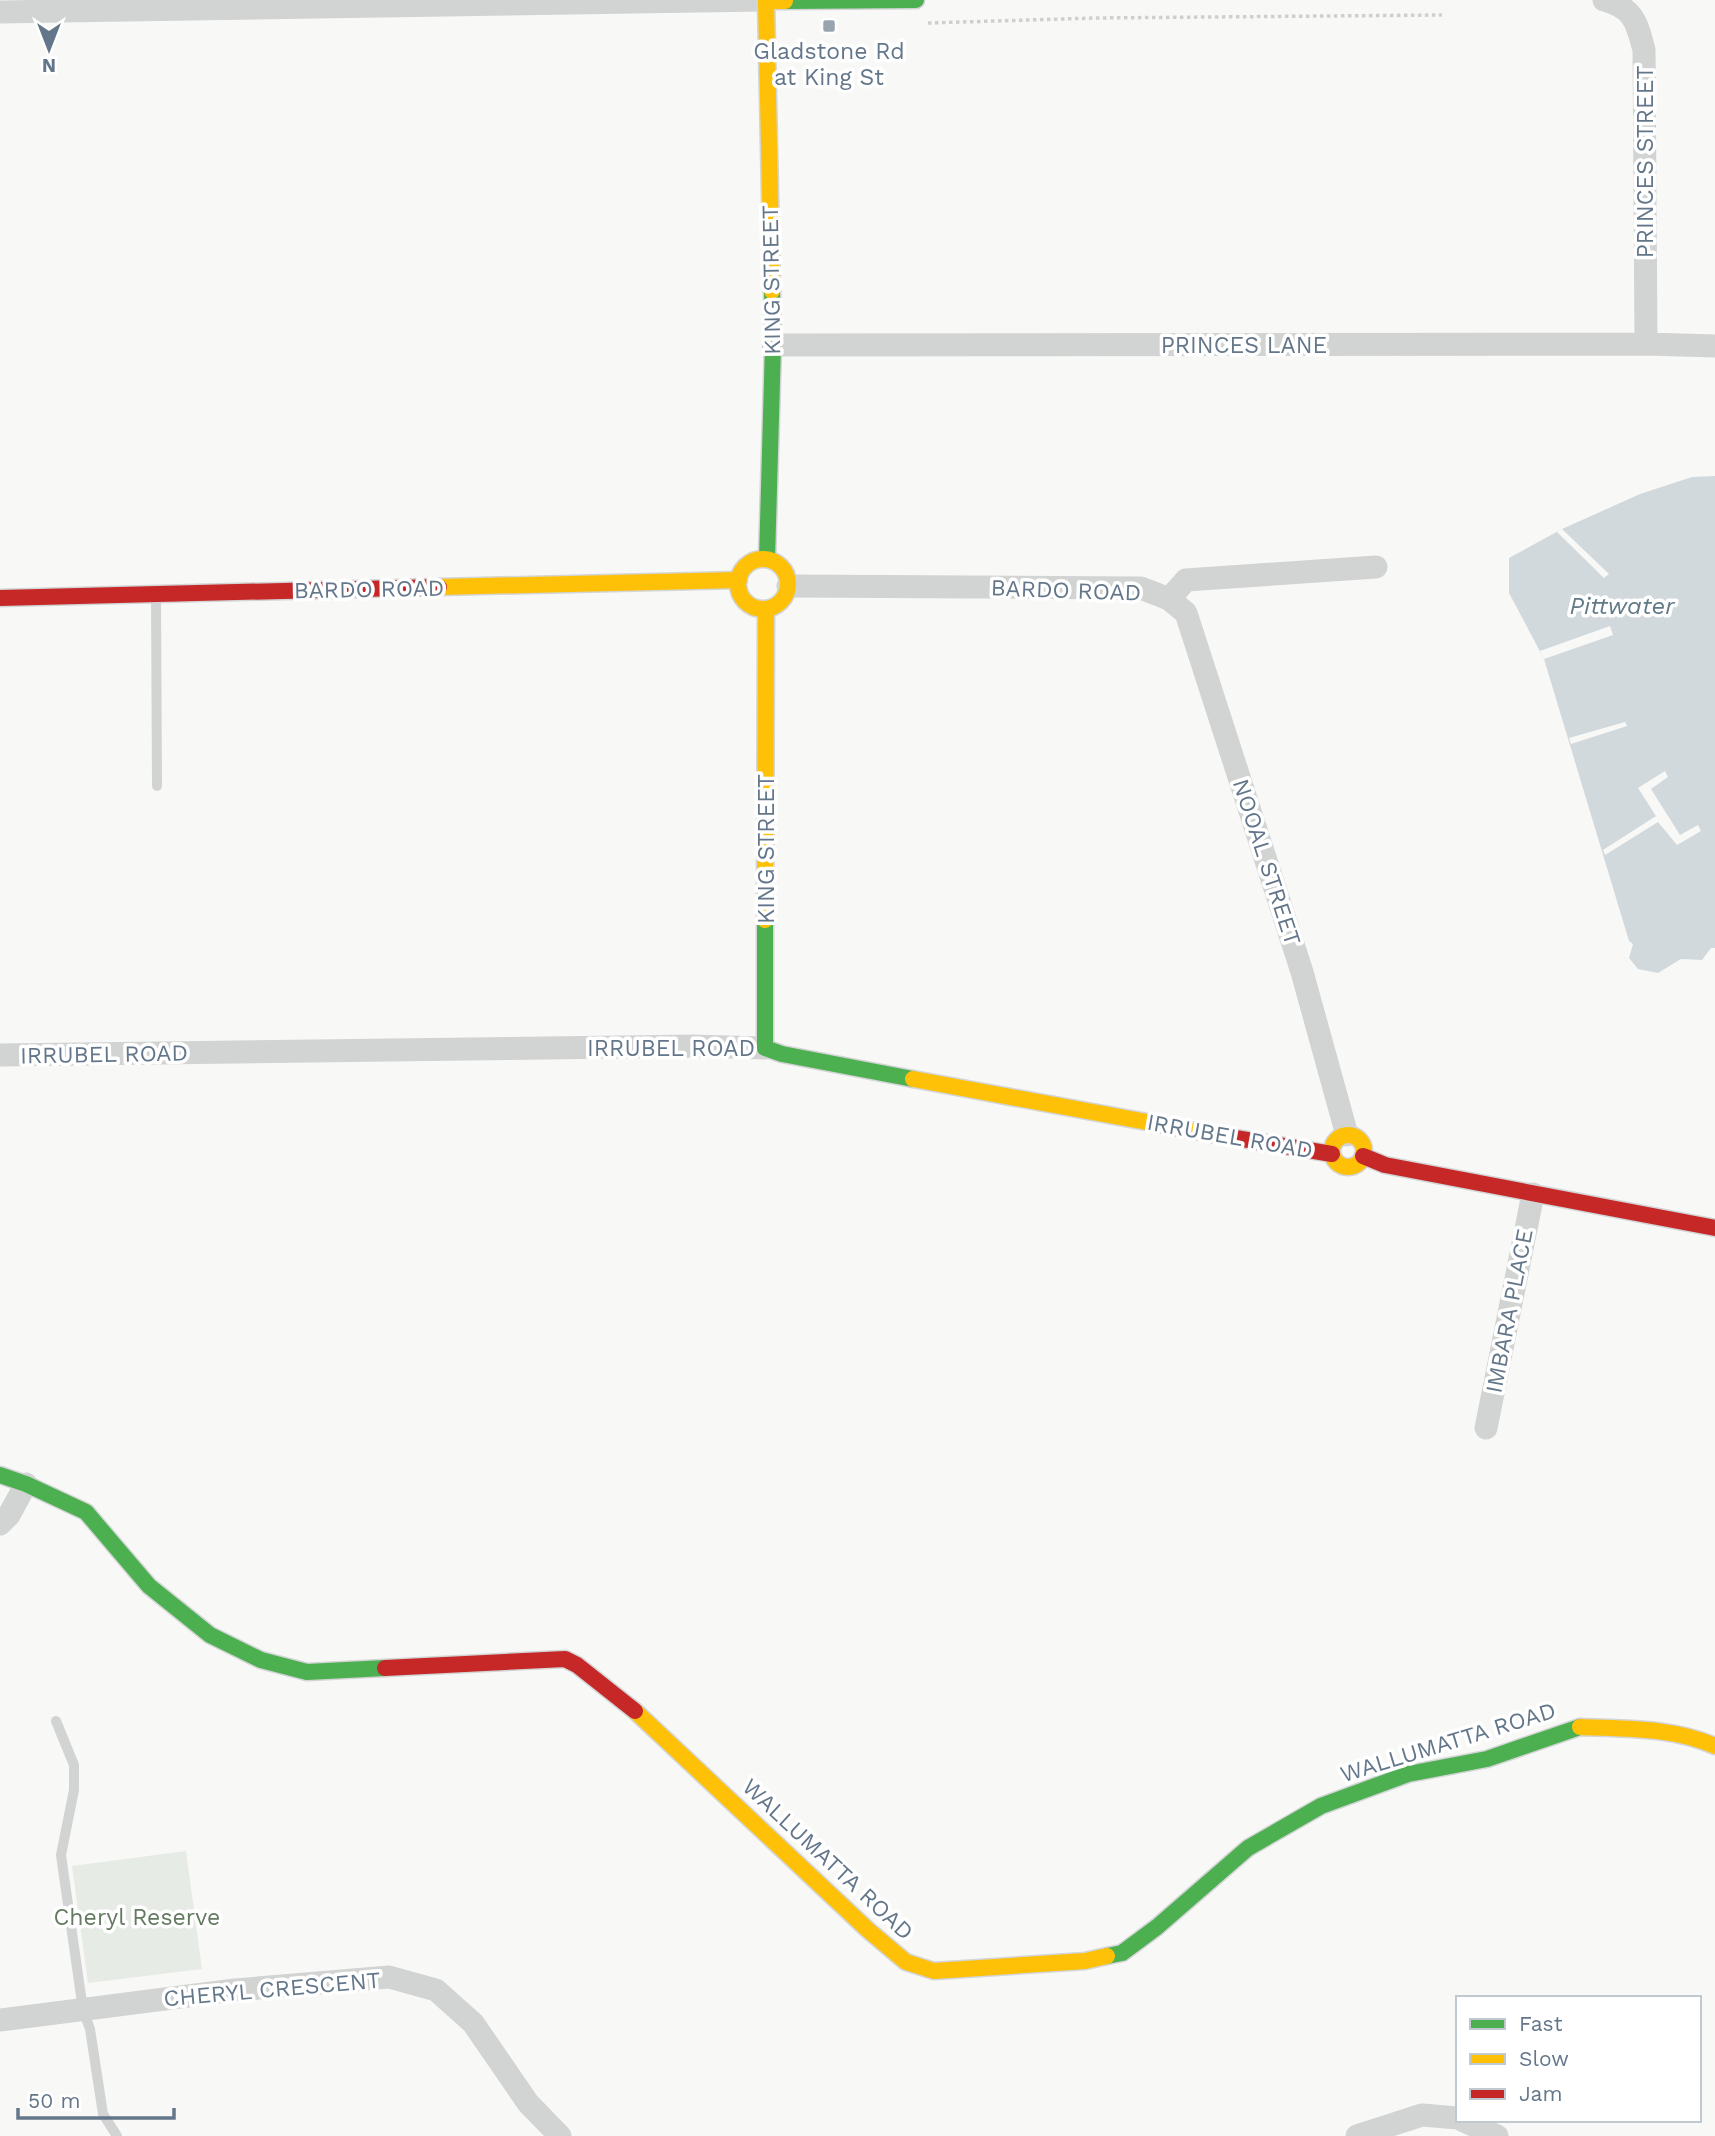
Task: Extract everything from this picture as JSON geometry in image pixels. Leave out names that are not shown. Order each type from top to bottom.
[{"type":"street","points":[[0,12],[387,3],[916,0]]},
{"type":"street","name":"PRINCES STREET","points":[[1604,0],[1618,4],[1637,21],[1644,50],[1646,344]]},
{"type":"street","name":"KING STREET","points":[[766,1],[773,345],[767,559]]},
{"type":"street","name":"PRINCES LANE","points":[[773,345],[1715,346]]},
{"type":"street","points":[[767,559],[780,566],[788,586],[782,600],[766,609],[758,608],[743,598],[739,580],[746,566],[753,561],[767,559]]},
{"type":"street","name":"BARDO ROAD","points":[[788,586],[1141,588],[1169,599],[1186,580],[1376,566]]},
{"type":"street","name":"BARDO ROAD","points":[[0,598],[739,580]]},
{"type":"street","name":"NOOAL STREET","points":[[1169,599],[1186,614],[1302,972],[1347,1135]]},
{"type":"street","name":"KING STREET","points":[[765,1048],[766,609]]},
{"type":"street","name":"IRRUBEL ROAD","points":[[0,1055],[693,1046],[765,1048],[802,1058],[1332,1154]]},
{"type":"street","points":[[1347,1135],[1354,1136],[1362,1143],[1363,1157],[1357,1164],[1347,1167],[1338,1162],[1332,1154],[1336,1141],[1347,1135]]},
{"type":"street","points":[[1363,1157],[1408,1170],[1715,1228]]},
{"type":"street","name":"IMBARA PLACE","points":[[1486,1428],[1533,1194]]},
{"type":"street","name":"WALLUMATTA ROAD","points":[[0,1475],[86,1512],[149,1586],[210,1635],[261,1660],[307,1672],[565,1659],[577,1665],[623,1699],[868,1930],[906,1962],[934,1971],[1085,1961],[1122,1953],[1157,1927],[1248,1848],[1321,1806],[1408,1774],[1487,1759],[1576,1727],[1642,1729],[1692,1737],[1715,1746]]},
{"type":"street","points":[[0,1524],[9,1515],[26,1484]]},
{"type":"street","name":"CHERYL CRESCENT","points":[[0,2020],[235,1990],[389,1977],[436,1990],[473,2023],[528,2103],[560,2136]]},
{"type":"street","points":[[1357,2136],[1422,2115],[1456,2119]]},
{"type":"street","points":[[1467,2122],[1497,2136]]},
{"type":"lane","points":[[156,594],[157,786]]},
{"type":"lane","points":[[56,1721],[74,1765],[74,1790],[61,1855],[83,2010],[90,2029],[103,2114],[117,2136]]},
{"type":"path","points":[[922,23],[1095,18],[1442,15]]},
{"type":"green space","name":"Cheryl Reserve","points":[[186,1851],[202,1969],[88,1983],[72,1866]]},
{"type":"water","name":"Pittwater","points":[[1715,476],[1715,948],[1711,948],[1702,960],[1681,959],[1658,973],[1638,969],[1629,958],[1633,944],[1629,941],[1544,659],[1509,593],[1509,558],[1562,529],[1640,494],[1692,477]]},
{"type":"pier","points":[[1562,529],[1609,574],[1604,578],[1557,532]]},
{"type":"pier","points":[[1610,626],[1613,635],[1544,659],[1540,651]]},
{"type":"pier","points":[[1625,722],[1627,726],[1571,744],[1569,738]]},
{"type":"pier","points":[[1665,771],[1668,777],[1651,789],[1680,835],[1698,825],[1701,831],[1677,845],[1658,822],[1605,855],[1603,850],[1656,816],[1638,788]]},
{"type":"traffic: fast","points":[[785,1],[916,0]]},
{"type":"traffic: fast","points":[[767,559],[772,291]]},
{"type":"traffic: fast","points":[[765,920],[765,1048],[782,1054],[913,1079]]},
{"type":"traffic: fast","points":[[0,1475],[86,1512],[149,1586],[210,1635],[261,1660],[307,1672],[385,1668]]},
{"type":"traffic: fast","points":[[1107,1956],[1122,1953],[1157,1927],[1248,1848],[1321,1806],[1408,1774],[1487,1759],[1580,1727]]},
{"type":"traffic: slow","points":[[772,291],[766,1],[785,1]]},
{"type":"traffic: slow","points":[[763,559],[780,567],[788,584],[780,601],[763,609],[746,601],[738,584],[746,567],[763,559]]},
{"type":"traffic: slow","points":[[439,587],[739,580]]},
{"type":"traffic: slow","points":[[765,920],[766,609]]},
{"type":"traffic: slow","points":[[913,1079],[1212,1134]]},
{"type":"traffic: slow","points":[[1348,1135],[1359,1140],[1364,1151],[1359,1162],[1348,1167],[1337,1162],[1332,1151],[1337,1140],[1348,1135]]},
{"type":"traffic: slow","points":[[635,1711],[868,1930],[906,1962],[934,1971],[1085,1961],[1107,1956]]},
{"type":"traffic: slow","points":[[1580,1727],[1666,1732],[1715,1746]]},
{"type":"traffic: jam","points":[[0,598],[439,587]]},
{"type":"traffic: jam","points":[[1212,1134],[1332,1154]]},
{"type":"traffic: jam","points":[[1363,1156],[1385,1165],[1715,1228]]},
{"type":"traffic: jam","points":[[385,1668],[565,1659],[577,1665],[635,1711]]},
{"type":"place","name":"Gladstone Rd at King St","points":[[829,26]]}]
